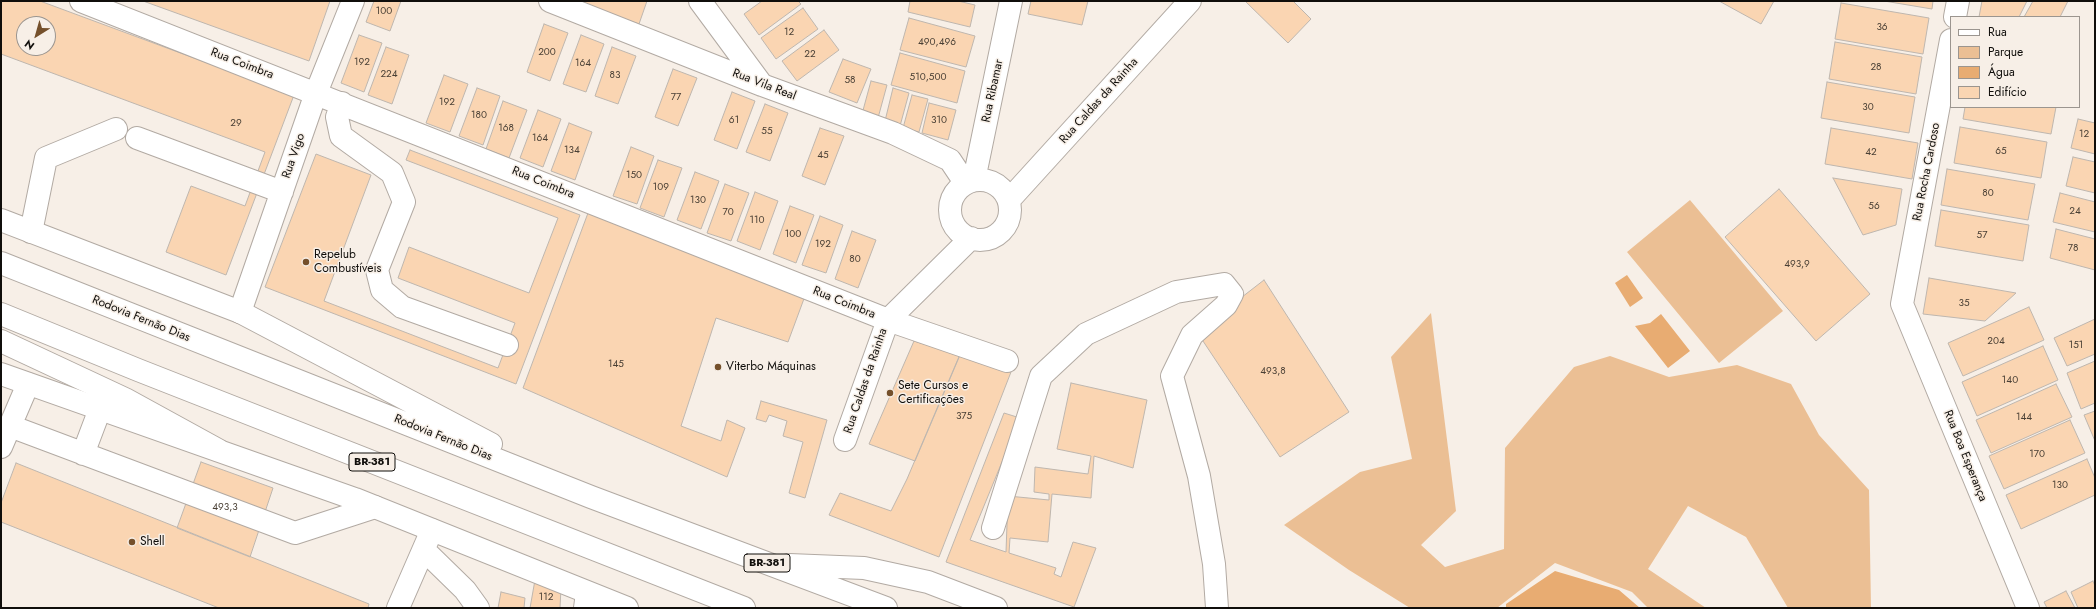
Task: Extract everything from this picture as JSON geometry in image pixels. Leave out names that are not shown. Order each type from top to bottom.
[{"type":"main road","name":"Rua Coimbra","points":[[81,1],[888,320],[1007,361]]},
{"type":"main road","name":"Rua Vigo","points":[[240,312],[316,93],[353,1]]},
{"type":"main road","name":"Rua Vila Real","points":[[550,1],[762,85],[894,133],[950,160],[962,178],[968,183]]},
{"type":"main road","points":[[700,1],[762,85]]},
{"type":"main road","name":"Rua Ribamar","points":[[968,183],[1012,1]]},
{"type":"main road","name":"Rua Caldas da Rainha","points":[[1008,200],[1190,1]]},
{"type":"main road","points":[[1955,16],[1958,1]]},
{"type":"main road","name":"Rua Rocha Cardoso","points":[[1902,304],[1950,45]]},
{"type":"main road","points":[[342,103],[337,117],[341,136],[392,173],[404,202],[377,270],[382,290],[402,307],[507,345]]},
{"type":"main road","points":[[31,232],[46,158],[116,130]]},
{"type":"main road","points":[[137,138],[282,192]]},
{"type":"main road","points":[[982,180],[999,186],[1008,200],[1010,209],[1009,219],[1005,227],[990,238],[972,238],[956,228],[950,210],[951,201],[968,183],[982,180]]},
{"type":"main road","name":"BR-381","points":[[1,220],[240,312],[591,497]]},
{"type":"main road","name":"Rua Caldas da Rainha","points":[[845,440],[888,320],[972,238]]},
{"type":"main road","name":"Rodovia Fernão Dias","points":[[1,263],[591,497],[886,608]]},
{"type":"main road","points":[[994,528],[1041,376],[1086,334],[1176,292],[1224,284],[1232,294],[1226,305],[1192,335],[1172,376],[1199,476],[1214,564],[1217,608]]},
{"type":"main road","name":"Rua Boa Esperança","points":[[1902,304],[2028,608]]},
{"type":"main road","name":"BR-381","points":[[1,314],[152,376],[744,608]]},
{"type":"main road","points":[[1,341],[125,399],[218,450]]},
{"type":"main road","points":[[1,374],[375,507],[432,530],[586,600],[627,608]]},
{"type":"main road","points":[[1,447],[28,384]]},
{"type":"main road","points":[[84,454],[100,409]]},
{"type":"main road","points":[[10,426],[295,533],[375,507]]},
{"type":"main road","points":[[398,608],[432,530]]},
{"type":"main road","points":[[424,550],[465,590],[478,608]]},
{"type":"main road","points":[[770,564],[864,568],[928,582],[996,608]]},
{"type":"green space","points":[[1690,200],[1783,311],[1719,363],[1627,252]]},
{"type":"green space","points":[[1431,313],[1456,511],[1421,545],[1445,567],[1504,549],[1505,448],[1574,367],[1610,356],[1669,377],[1737,365],[1791,384],[1819,435],[1869,490],[1871,608],[1788,608],[1746,537],[1688,506],[1648,569],[1706,608],[1648,608],[1632,592],[1555,563],[1497,608],[1410,608],[1349,570],[1284,525],[1360,472],[1412,459],[1391,357]]},
{"type":"water","points":[[1627,275],[1643,298],[1630,307],[1615,283]]},
{"type":"water","points":[[1661,314],[1690,351],[1668,368],[1635,326],[1650,323]]},
{"type":"water","points":[[1555,571],[1619,590],[1640,608],[1506,608],[1506,604]]},
{"type":"building","points":[[1,1],[40,1],[294,95],[226,275],[166,252],[191,186],[245,206],[265,152],[1,54]]},
{"type":"building","points":[[143,1],[330,1],[309,61]]},
{"type":"building","points":[[374,1],[401,1],[390,31],[366,22]]},
{"type":"building","points":[[584,1],[647,1],[639,24],[583,4]]},
{"type":"building","points":[[762,1],[798,1],[801,4],[759,35],[744,14]]},
{"type":"building","points":[[910,1],[958,1],[975,5],[970,27],[908,12]]},
{"type":"building","points":[[1031,1],[1088,1],[1082,25],[1028,14]]},
{"type":"building","points":[[1245,1],[1293,1],[1311,19],[1288,43]]},
{"type":"building","points":[[1719,1],[1774,1],[1761,24]]},
{"type":"building","points":[[1884,1],[1933,1],[1932,9]]},
{"type":"building","points":[[1982,1],[2027,1],[2020,16],[1979,16]]},
{"type":"building","points":[[2033,1],[2068,1],[2060,16],[2025,16]]},
{"type":"building","points":[[1841,3],[1929,18],[1923,54],[1835,39]]},
{"type":"building","points":[[803,8],[818,29],[776,59],[761,38]]},
{"type":"building","points":[[909,18],[975,36],[966,67],[900,50]]},
{"type":"building","points":[[544,24],[568,33],[550,81],[527,72]]},
{"type":"building","points":[[824,30],[839,50],[797,81],[782,61]]},
{"type":"building","points":[[359,35],[382,43],[364,92],[341,83]]},
{"type":"building","points":[[581,35],[604,44],[586,92],[563,84]]},
{"type":"building","points":[[1835,42],[1922,57],[1916,94],[1829,79]]},
{"type":"building","points":[[386,47],[409,55],[392,104],[368,95]]},
{"type":"building","points":[[612,47],[636,56],[618,104],[595,96]]},
{"type":"building","points":[[900,53],[965,71],[957,103],[891,85]]},
{"type":"building","points":[[843,59],[871,69],[857,103],[829,92]]},
{"type":"building","points":[[673,69],[697,78],[678,126],[655,117]]},
{"type":"building","points":[[444,75],[468,84],[450,132],[426,123]]},
{"type":"building","points":[[871,81],[887,85],[878,118],[862,114]]},
{"type":"building","points":[[1827,82],[1915,97],[1909,133],[1821,118]]},
{"type":"building","points":[[477,88],[500,96],[483,145],[459,136]]},
{"type":"building","points":[[893,88],[909,93],[900,126],[885,121]]},
{"type":"building","points":[[732,92],[755,101],[737,149],[714,140]]},
{"type":"building","points":[[912,95],[928,99],[919,132],[903,128]]},
{"type":"building","points":[[503,101],[527,110],[509,158],[486,149]]},
{"type":"building","points":[[929,103],[956,110],[948,140],[922,133]]},
{"type":"building","points":[[765,104],[788,113],[770,161],[746,152]]},
{"type":"building","points":[[1965,108],[2056,108],[2051,134],[1963,119]]},
{"type":"building","points":[[538,110],[561,119],[543,167],[520,158]]},
{"type":"building","points":[[2078,119],[2095,123],[2095,154],[2071,148]]},
{"type":"building","points":[[569,123],[592,132],[575,180],[551,171]]},
{"type":"building","points":[[1960,127],[2047,142],[2041,178],[1954,163]]},
{"type":"building","points":[[820,128],[844,136],[825,185],[802,176]]},
{"type":"building","points":[[1831,128],[1918,143],[1912,179],[1825,164]]},
{"type":"building","points":[[631,147],[654,156],[637,204],[613,196]]},
{"type":"building","name":"Repelub Combustíveis","points":[[410,150],[580,215],[516,384],[265,287],[316,154],[371,175],[324,301],[498,368],[515,323],[398,278],[409,247],[529,293],[558,218],[406,160]]},
{"type":"building","points":[[2073,157],[2095,162],[2095,193],[2066,186]]},
{"type":"building","points":[[658,160],[682,168],[664,217],[640,208]]},
{"type":"building","points":[[1947,169],[2035,184],[2028,220],[1941,205]]},
{"type":"building","points":[[695,172],[719,181],[701,229],[677,220]]},
{"type":"building","points":[[1833,178],[1902,189],[1896,225],[1863,235]]},
{"type":"building","points":[[725,184],[749,193],[731,241],[707,233]]},
{"type":"building","points":[[1779,189],[1870,294],[1816,341],[1725,237]]},
{"type":"building","points":[[755,192],[778,201],[760,250],[737,241]]},
{"type":"building","points":[[2060,193],[2095,202],[2095,232],[2053,222]]},
{"type":"building","points":[[790,206],[814,215],[796,263],[773,254]]},
{"type":"building","points":[[1941,210],[2029,225],[2023,261],[1935,246]]},
{"type":"building","points":[[588,213],[805,296],[788,342],[716,318],[681,426],[721,441],[727,420],[745,428],[727,477],[523,388]]},
{"type":"building","points":[[820,216],[843,225],[826,273],[802,265]]},
{"type":"building","points":[[2056,229],[2095,239],[2095,270],[2050,258]]},
{"type":"building","points":[[852,231],[876,240],[858,288],[835,279]]},
{"type":"building","points":[[1929,278],[2016,293],[1985,321],[1923,314]]},
{"type":"building","points":[[1264,280],[1349,412],[1280,457],[1197,332]]},
{"type":"building","points":[[2029,307],[2044,340],[1963,376],[1948,343]]},
{"type":"building","points":[[2095,319],[2095,354],[2067,366],[2054,338]]},
{"type":"building","points":[[914,341],[960,355],[915,461],[869,444]]},
{"type":"building","points":[[2043,346],[2058,380],[1977,416],[1962,382]]},
{"type":"building","points":[[961,352],[1011,372],[939,557],[829,515],[840,493],[891,511],[907,479]]},
{"type":"building","points":[[2095,361],[2095,403],[2081,409],[2067,373]]},
{"type":"building","points":[[1071,383],[1147,400],[1133,468],[1094,456],[1091,498],[1052,494],[1048,542],[1010,538],[1009,553],[1056,568],[1054,574],[1061,577],[1073,542],[1096,548],[1074,607],[946,562],[1004,413],[1020,418],[970,540],[1006,552],[1008,496],[1049,500],[1049,494],[1034,492],[1035,467],[1088,474],[1091,456],[1057,449]]},
{"type":"building","points":[[2056,384],[2072,417],[1991,453],[1976,420]]},
{"type":"building","points":[[761,401],[827,420],[805,498],[789,493],[803,442],[783,436],[787,421],[769,415],[766,422],[756,419]]},
{"type":"building","points":[[2095,411],[2095,441],[2084,415]]},
{"type":"building","points":[[2070,420],[2085,453],[2004,489],[1989,456]]},
{"type":"building","points":[[2087,459],[2095,478],[2095,495],[2021,529],[2006,495]]},
{"type":"building","name":"Shell","points":[[201,462],[273,488],[250,557],[177,528]]},
{"type":"building","name":"Shell","points":[[16,463],[369,604],[368,608],[219,608],[1,522],[1,503]]},
{"type":"building","points":[[535,580],[561,588],[560,608],[530,608]]},
{"type":"building","points":[[2093,581],[2095,586],[2095,608],[2078,608],[2071,592]]},
{"type":"building","points":[[2066,591],[2075,608],[2047,608],[2044,602]]},
{"type":"building","points":[[501,592],[525,598],[524,608],[498,608]]},
{"type":"place","name":"Repelub Combustíveis","points":[[306,262]]},
{"type":"place","name":"Viterbo Máquinas","points":[[718,367]]},
{"type":"place","name":"Sete Cursos e Certificações","points":[[890,393]]},
{"type":"place","name":"Shell","points":[[132,542]]}]
